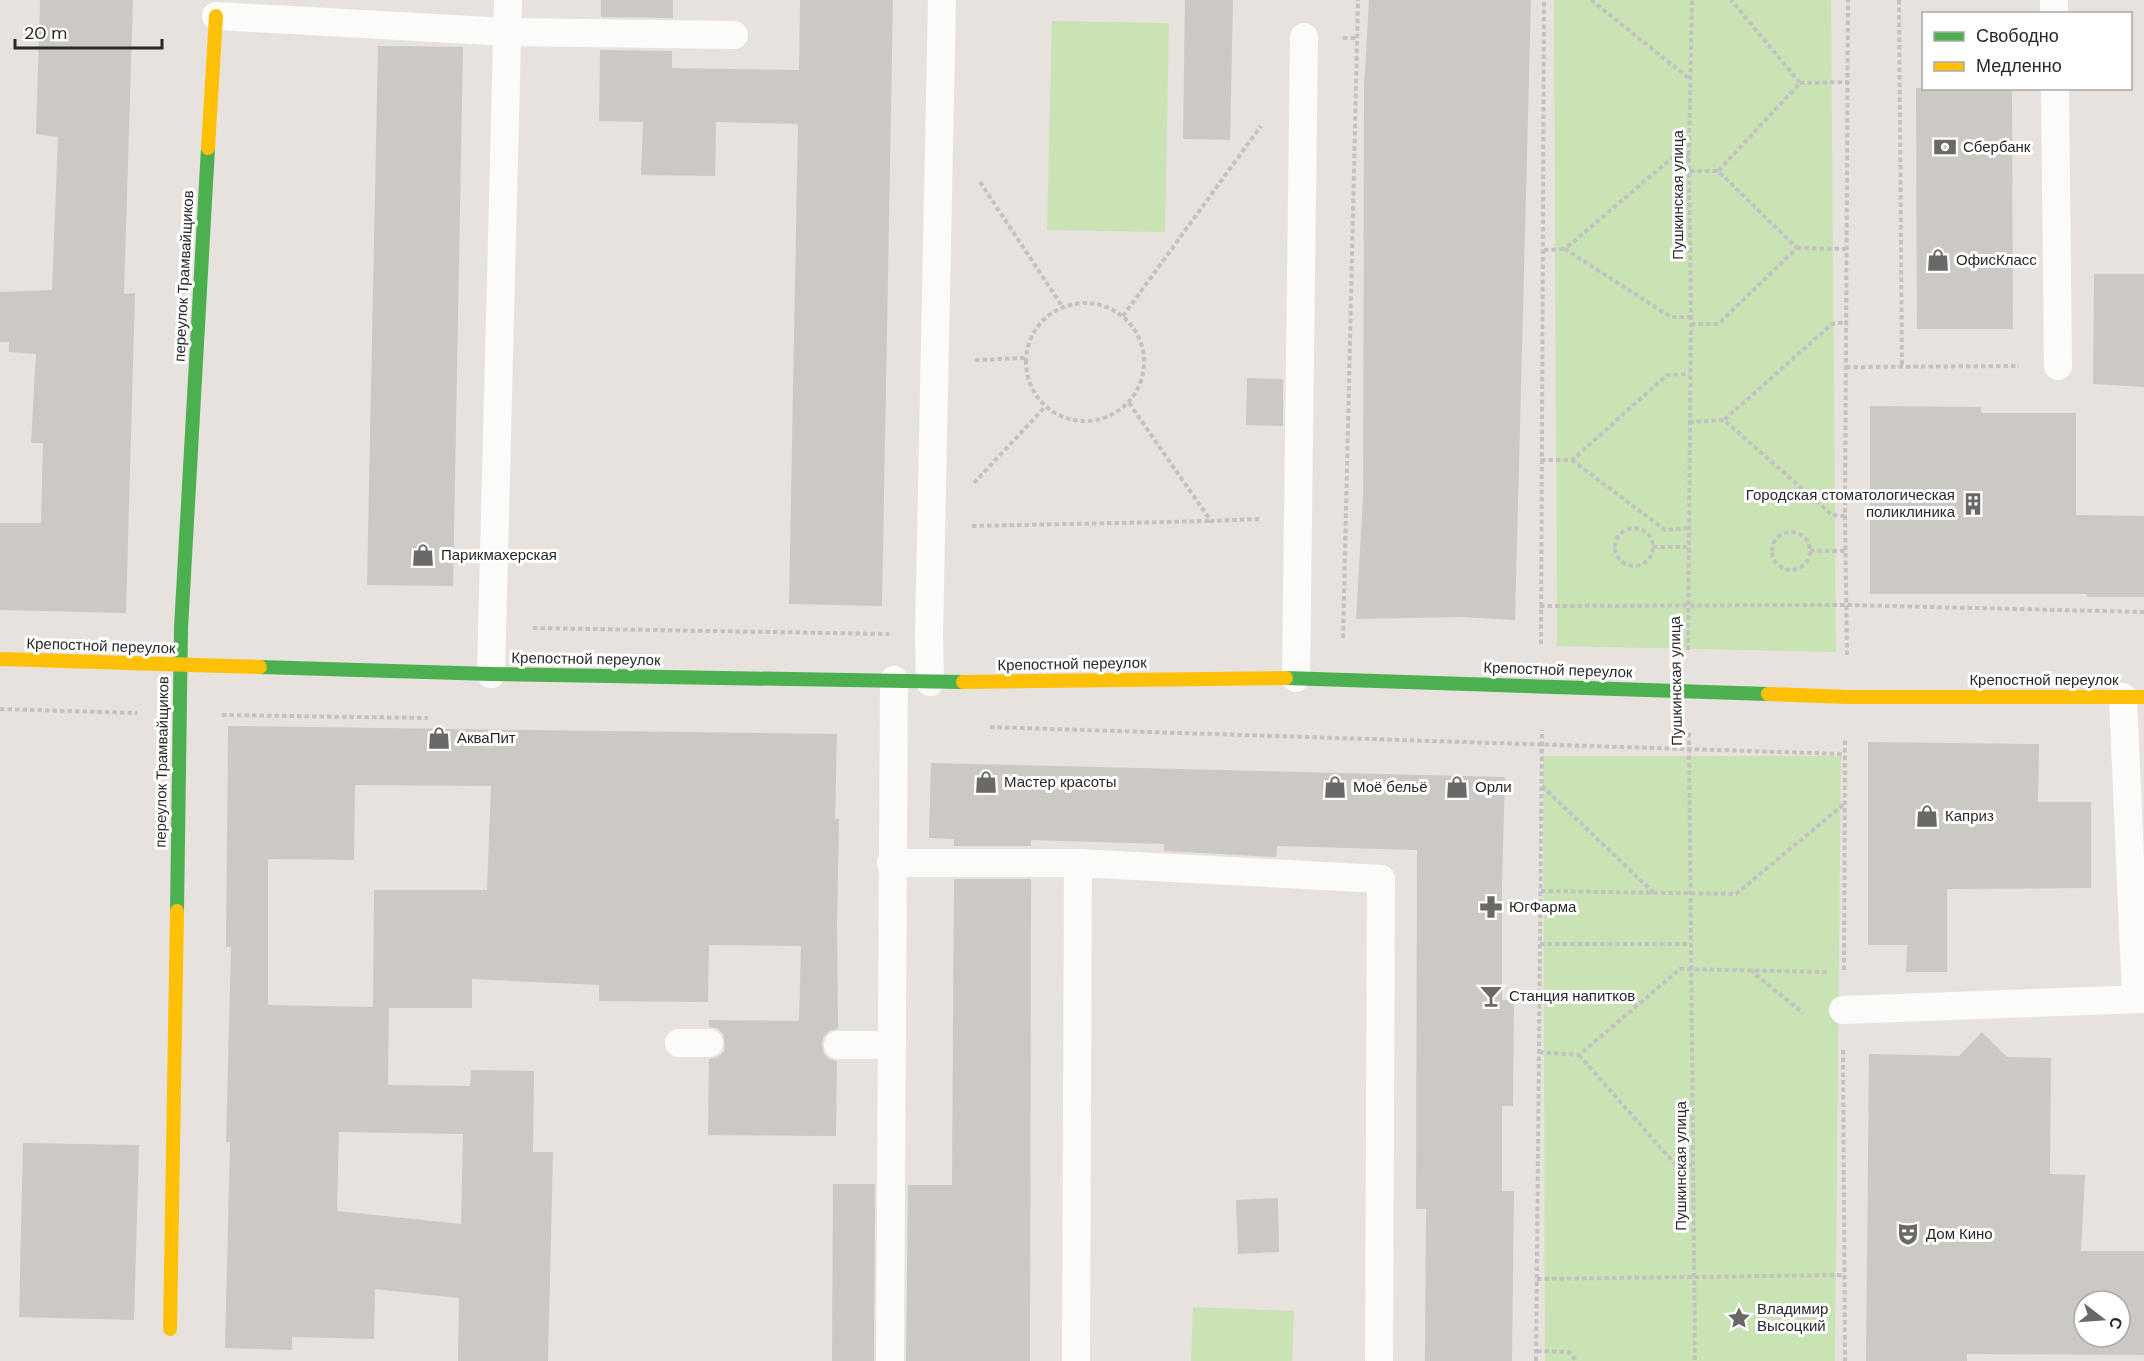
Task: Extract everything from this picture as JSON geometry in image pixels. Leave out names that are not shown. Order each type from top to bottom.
[{"type":"street","name":"переулок Трамвайщиков","points":[[170,1329],[180,665],[216,16]]},
{"type":"street","name":"Крепостной переулок","points":[[0,659],[491,674],[930,682],[1296,678],[1848,697],[2133,697]]},
{"type":"lane","points":[[491,674],[508,0]]},
{"type":"lane","points":[[930,682],[942,0]]},
{"type":"lane","points":[[216,16],[507,32],[734,35]]},
{"type":"lane","points":[[1296,678],[1304,37]]},
{"type":"lane","points":[[2055,90],[2058,366]]},
{"type":"lane","points":[[890,1361],[891,863],[894,680]]},
{"type":"lane","points":[[1843,1011],[2140,998],[2133,697]]},
{"type":"lane","points":[[891,863],[1078,863],[1381,879],[1379,1361]]},
{"type":"lane","points":[[1076,1361],[1078,863]]},
{"type":"lane","points":[[679,1043],[709,1043]]},
{"type":"lane","points":[[838,1045],[891,1045]]},
{"type":"path","points":[[1342,642],[1358,0]]},
{"type":"path","points":[[1591,0],[1691,80]]},
{"type":"path","name":"Пушкинская улица","points":[[1692,0],[1687,605],[1695,1361]]},
{"type":"path","points":[[1731,0],[1800,83]]},
{"type":"path","points":[[1899,0],[1902,367]]},
{"type":"path","points":[[1718,171],[1800,83],[1848,82]]},
{"type":"path","points":[[1124,316],[1262,124]]},
{"type":"path","points":[[1565,249],[1674,157],[1689,156]]},
{"type":"path","points":[[1690,171],[1718,171],[1797,248],[1846,249]]},
{"type":"path","points":[[978,180],[1062,306]]},
{"type":"path","points":[[1691,324],[1718,324],[1797,248]]},
{"type":"path","points":[[1544,250],[1565,249],[1671,317],[1691,317]]},
{"type":"path","points":[[1083,302],[1105,305],[1124,316],[1138,335],[1145,358],[1141,382],[1129,403],[1111,416],[1088,422],[1066,419],[1045,408],[1033,393],[1026,377],[1025,358],[1030,336],[1044,318],[1062,306],[1083,302]]},
{"type":"path","points":[[1689,422],[1724,420],[1832,324],[1847,322]]},
{"type":"path","points":[[934,362],[1025,358]]},
{"type":"path","points":[[1846,367],[2058,366]]},
{"type":"path","points":[[1572,460],[1667,375],[1689,374]]},
{"type":"path","points":[[1129,403],[1211,520]]},
{"type":"path","points":[[932,527],[1045,408]]},
{"type":"path","points":[[1724,420],[1832,515],[1845,516]]},
{"type":"path","points":[[1541,460],[1572,460],[1665,530],[1688,528]]},
{"type":"path","points":[[932,527],[1298,518]]},
{"type":"path","points":[[1637,528],[1649,534],[1653,547],[1649,560],[1637,566],[1624,564],[1615,554],[1615,541],[1623,531],[1637,528]]},
{"type":"path","points":[[1794,532],[1806,538],[1810,551],[1806,563],[1795,570],[1781,568],[1773,558],[1773,544],[1781,534],[1794,532]]},
{"type":"path","points":[[1653,547],[1688,547]]},
{"type":"path","points":[[1810,551],[1845,551]]},
{"type":"path","points":[[1540,606],[1858,606],[2144,612]]},
{"type":"path","points":[[1542,744],[1844,754]]},
{"type":"path","points":[[1541,785],[1654,893]]},
{"type":"path","points":[[1541,891],[1736,894],[1844,804]]},
{"type":"path","points":[[1540,944],[1691,944]]},
{"type":"path","points":[[1539,1053],[1579,1055],[1680,969],[1832,972]]},
{"type":"path","points":[[1750,970],[1809,1018]]},
{"type":"path","points":[[1579,1055],[1674,1163],[1694,1165]]},
{"type":"path","points":[[1537,1279],[1845,1275]]},
{"type":"path","points":[[1536,1351],[1569,1353],[1576,1361]]},
{"type":"green space","points":[[1554,0],[1831,0],[1836,652],[1557,646]]},
{"type":"green space","points":[[1052,21],[1169,23],[1165,232],[1047,230]]},
{"type":"green space","points":[[1543,756],[1841,756],[1835,1361],[1545,1361]]},
{"type":"green space","points":[[1193,1307],[1294,1311],[1292,1361],[1191,1361]]},
{"type":"building","points":[[40,0],[133,0],[124,294],[135,293],[126,613],[0,610],[0,523],[41,523],[43,443],[31,443],[36,354],[9,352],[9,342],[0,342],[0,292],[52,290],[58,137],[36,134]]},
{"type":"building","points":[[601,0],[673,0],[673,18],[601,17]]},
{"type":"building","points":[[800,0],[893,0],[882,606],[789,604],[798,124],[716,122],[715,176],[641,175],[643,122],[599,121],[600,50],[672,51],[672,68],[799,70]]},
{"type":"building","points":[[1185,0],[1233,0],[1230,140],[1183,139]]},
{"type":"building","points":[[1369,0],[1531,0],[1515,620],[1461,617],[1356,619],[1363,499],[1364,87]]},
{"type":"building","points":[[378,46],[463,47],[453,586],[367,585]]},
{"type":"building","points":[[1916,88],[1922,88],[1922,90],[2012,90],[2013,329],[1917,329]]},
{"type":"building","points":[[2094,274],[2144,274],[2144,387],[2093,384]]},
{"type":"building","points":[[1247,378],[1283,379],[1283,426],[1246,425]]},
{"type":"building","name":"Городская стоматологическая поликлиника","points":[[1870,406],[1981,407],[1981,413],[2076,413],[2076,515],[2144,516],[2144,597],[2087,597],[2087,594],[1870,594]]},
{"type":"building","points":[[228,726],[837,734],[835,819],[839,819],[838,1029],[829,1031],[823,1037],[822,1044],[824,1054],[829,1059],[837,1061],[836,1136],[708,1135],[709,1059],[718,1057],[724,1051],[725,1044],[723,1034],[717,1028],[709,1027],[709,1020],[799,1021],[801,946],[709,945],[708,1002],[599,1001],[599,985],[472,979],[472,1008],[389,1008],[388,1085],[470,1086],[471,1070],[534,1071],[533,1152],[553,1152],[548,1361],[458,1361],[459,1298],[375,1289],[374,1339],[292,1337],[292,1350],[225,1348],[230,1142],[226,1142],[231,947],[226,947]],"holes":[[[355,785],[491,786],[487,890],[374,890],[373,1007],[268,1005],[268,859],[354,860]],[[339,1132],[463,1134],[461,1224],[337,1211]]]},
{"type":"building","points":[[1868,742],[2039,744],[2038,802],[2091,802],[2091,888],[1947,889],[1947,972],[1906,972],[1907,945],[1868,945]]},
{"type":"building","points":[[931,763],[1505,777],[1502,1000],[1514,1000],[1513,1106],[1502,1106],[1502,1191],[1514,1191],[1512,1361],[1425,1361],[1426,1209],[1416,1209],[1417,850],[1277,846],[1276,857],[1164,851],[1164,844],[1031,840],[1031,846],[954,846],[954,839],[929,838]]},
{"type":"building","points":[[954,879],[1031,879],[1030,1361],[906,1361],[908,1185],[952,1185]]},
{"type":"building","points":[[1982,1032],[2007,1057],[2051,1058],[2050,1174],[2085,1175],[2081,1251],[2144,1251],[2144,1355],[1967,1354],[1967,1361],[1866,1361],[1869,1054],[1959,1056]]},
{"type":"building","points":[[23,1143],[139,1145],[134,1320],[19,1317]]},
{"type":"building","points":[[833,1184],[875,1184],[874,1361],[832,1361]]},
{"type":"building","points":[[1278,1198],[1279,1252],[1238,1254],[1236,1200]]},
{"type":"traffic: fast","points":[[177,911],[181,628],[208,148]]},
{"type":"traffic: fast","points":[[260,667],[491,674],[963,682]]},
{"type":"traffic: fast","points":[[1286,678],[1768,694]]},
{"type":"traffic: slow","points":[[208,148],[216,16]]},
{"type":"traffic: slow","points":[[0,659],[260,667]]},
{"type":"traffic: slow","points":[[963,682],[1286,678]]},
{"type":"traffic: slow","points":[[1768,694],[1848,697],[2144,697]]},
{"type":"traffic: slow","points":[[170,1329],[177,911]]},
{"type":"place","name":"Сбербанк","points":[[1945,147]]},
{"type":"place","name":"ОфисКласс","points":[[1938,260]]},
{"type":"place","name":"Городская стоматологическая поликлиника","points":[[1973,504]]},
{"type":"place","name":"Парикмахерская","points":[[423,555]]},
{"type":"place","name":"АкваПит","points":[[439,738]]},
{"type":"place","name":"Мастер красоты","points":[[986,782]]},
{"type":"place","name":"Моё бельё","points":[[1335,787]]},
{"type":"place","name":"Орли","points":[[1457,787]]},
{"type":"place","name":"Каприз","points":[[1927,816]]},
{"type":"place","name":"ЮгФарма","points":[[1491,907]]},
{"type":"place","name":"Станция напитков","points":[[1491,996]]},
{"type":"place","name":"Дом Кино","points":[[1908,1234]]},
{"type":"place","name":"Владимир Высоцкий","points":[[1739,1318]]}]
